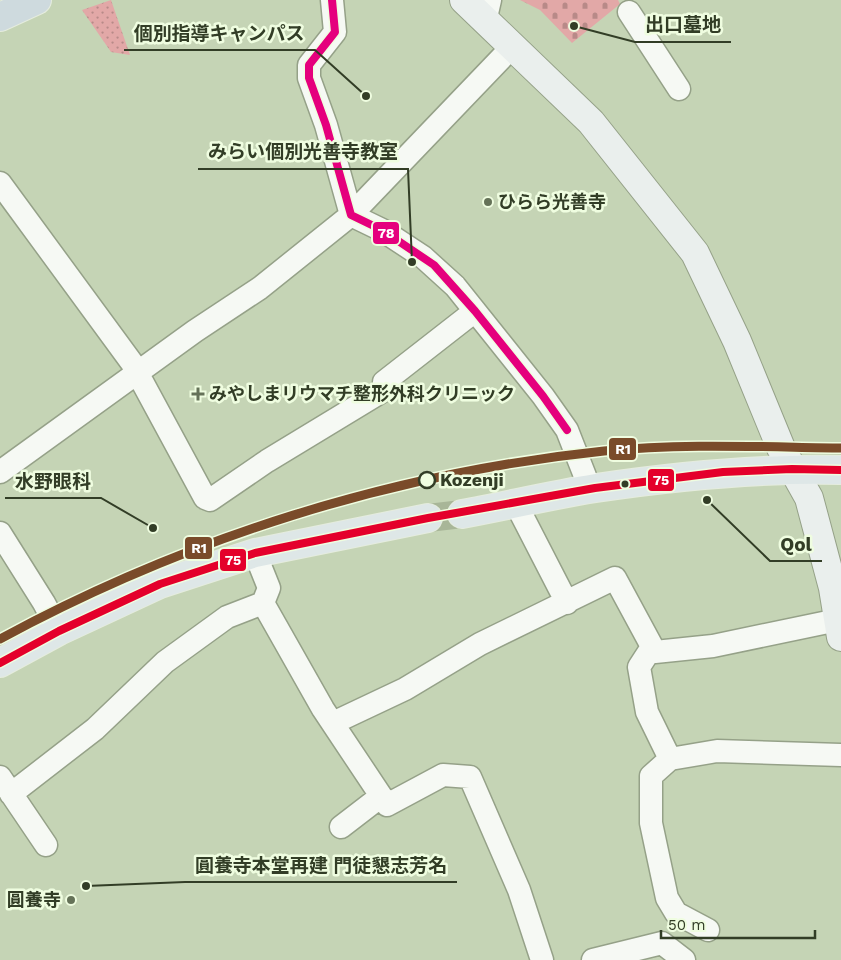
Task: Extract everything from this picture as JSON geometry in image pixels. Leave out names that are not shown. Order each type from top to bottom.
[{"type":"highway","points":[[0,17],[37,0]]},
{"type":"main road","points":[[462,514],[586,490],[723,472],[792,469],[841,470]]},
{"type":"main road","points":[[0,663],[59,631],[160,584],[255,553],[428,518]]},
{"type":"street","points":[[332,0],[335,32],[309,66],[309,78],[324,120],[351,215],[382,230],[434,265],[475,310],[543,396],[567,430],[585,476],[586,490]]},
{"type":"street","points":[[333,723],[405,689],[480,644],[615,578],[655,652],[684,650],[837,622],[833,588],[809,498],[792,469],[737,341],[695,253],[591,122],[512,47],[488,11],[464,0]]},
{"type":"street","points":[[628,12],[680,89]]},
{"type":"street","points":[[0,472],[195,331],[260,288],[351,215],[512,47]]},
{"type":"street","points":[[0,183],[132,363],[205,498],[210,500],[267,461],[384,390],[384,382],[475,310]]},
{"type":"street","points":[[516,504],[567,602]]},
{"type":"street","points":[[0,533],[44,603],[59,631]]},
{"type":"street","points":[[46,845],[4,787],[95,729],[165,662],[227,617],[263,603],[269,588],[255,553]]},
{"type":"street","points":[[263,603],[333,723],[387,805],[443,775],[470,777],[519,890],[542,960]]},
{"type":"street","points":[[652,647],[639,667],[647,712],[670,759]]},
{"type":"street","points":[[708,930],[676,913],[667,898],[651,823],[651,776],[670,759],[717,751],[841,754]]},
{"type":"street","points":[[341,827],[380,797]]},
{"type":"street","points":[[593,960],[662,943],[684,960]]},
{"type":"green space","points":[[111,0],[130,55],[111,52],[82,10]]},
{"type":"green space","points":[[520,0],[618,0],[620,4],[572,43],[540,10]]},
{"type":"tunnel","points":[[428,518],[462,514]]},
{"type":"transit line","name":"78","points":[[332,0],[335,32],[309,65],[309,78],[326,125],[351,215],[382,230],[434,265],[475,311],[543,396],[567,430]]},
{"type":"transit line","name":"R1","points":[[0,639],[71,603],[143,570],[217,541],[293,515],[446,475],[525,461],[633,449],[722,446],[841,448]]},
{"type":"transit line","name":"75","points":[[0,663],[59,631],[160,584],[255,553],[428,518],[595,488],[723,472],[792,469],[841,470]]},
{"type":"place","name":"出口墓地","points":[[574,26]]},
{"type":"place","name":"個別指導キャンパス","points":[[366,96]]},
{"type":"place","name":"ひらら光善寺","points":[[488,202]]},
{"type":"place","name":"みらい個別光善寺教室","points":[[412,262]]},
{"type":"place","name":"みやしまリウマチ整形外科クリニック","points":[[198,394]]},
{"type":"place","name":"Kozenji","points":[[427,480]]},
{"type":"place","name":"Qol","points":[[707,500]]},
{"type":"place","name":"水野眼科","points":[[153,528]]},
{"type":"place","name":"圓養寺本堂再建 門徒懇志芳名","points":[[86,886]]},
{"type":"place","name":"圓養寺","points":[[71,900]]}]
